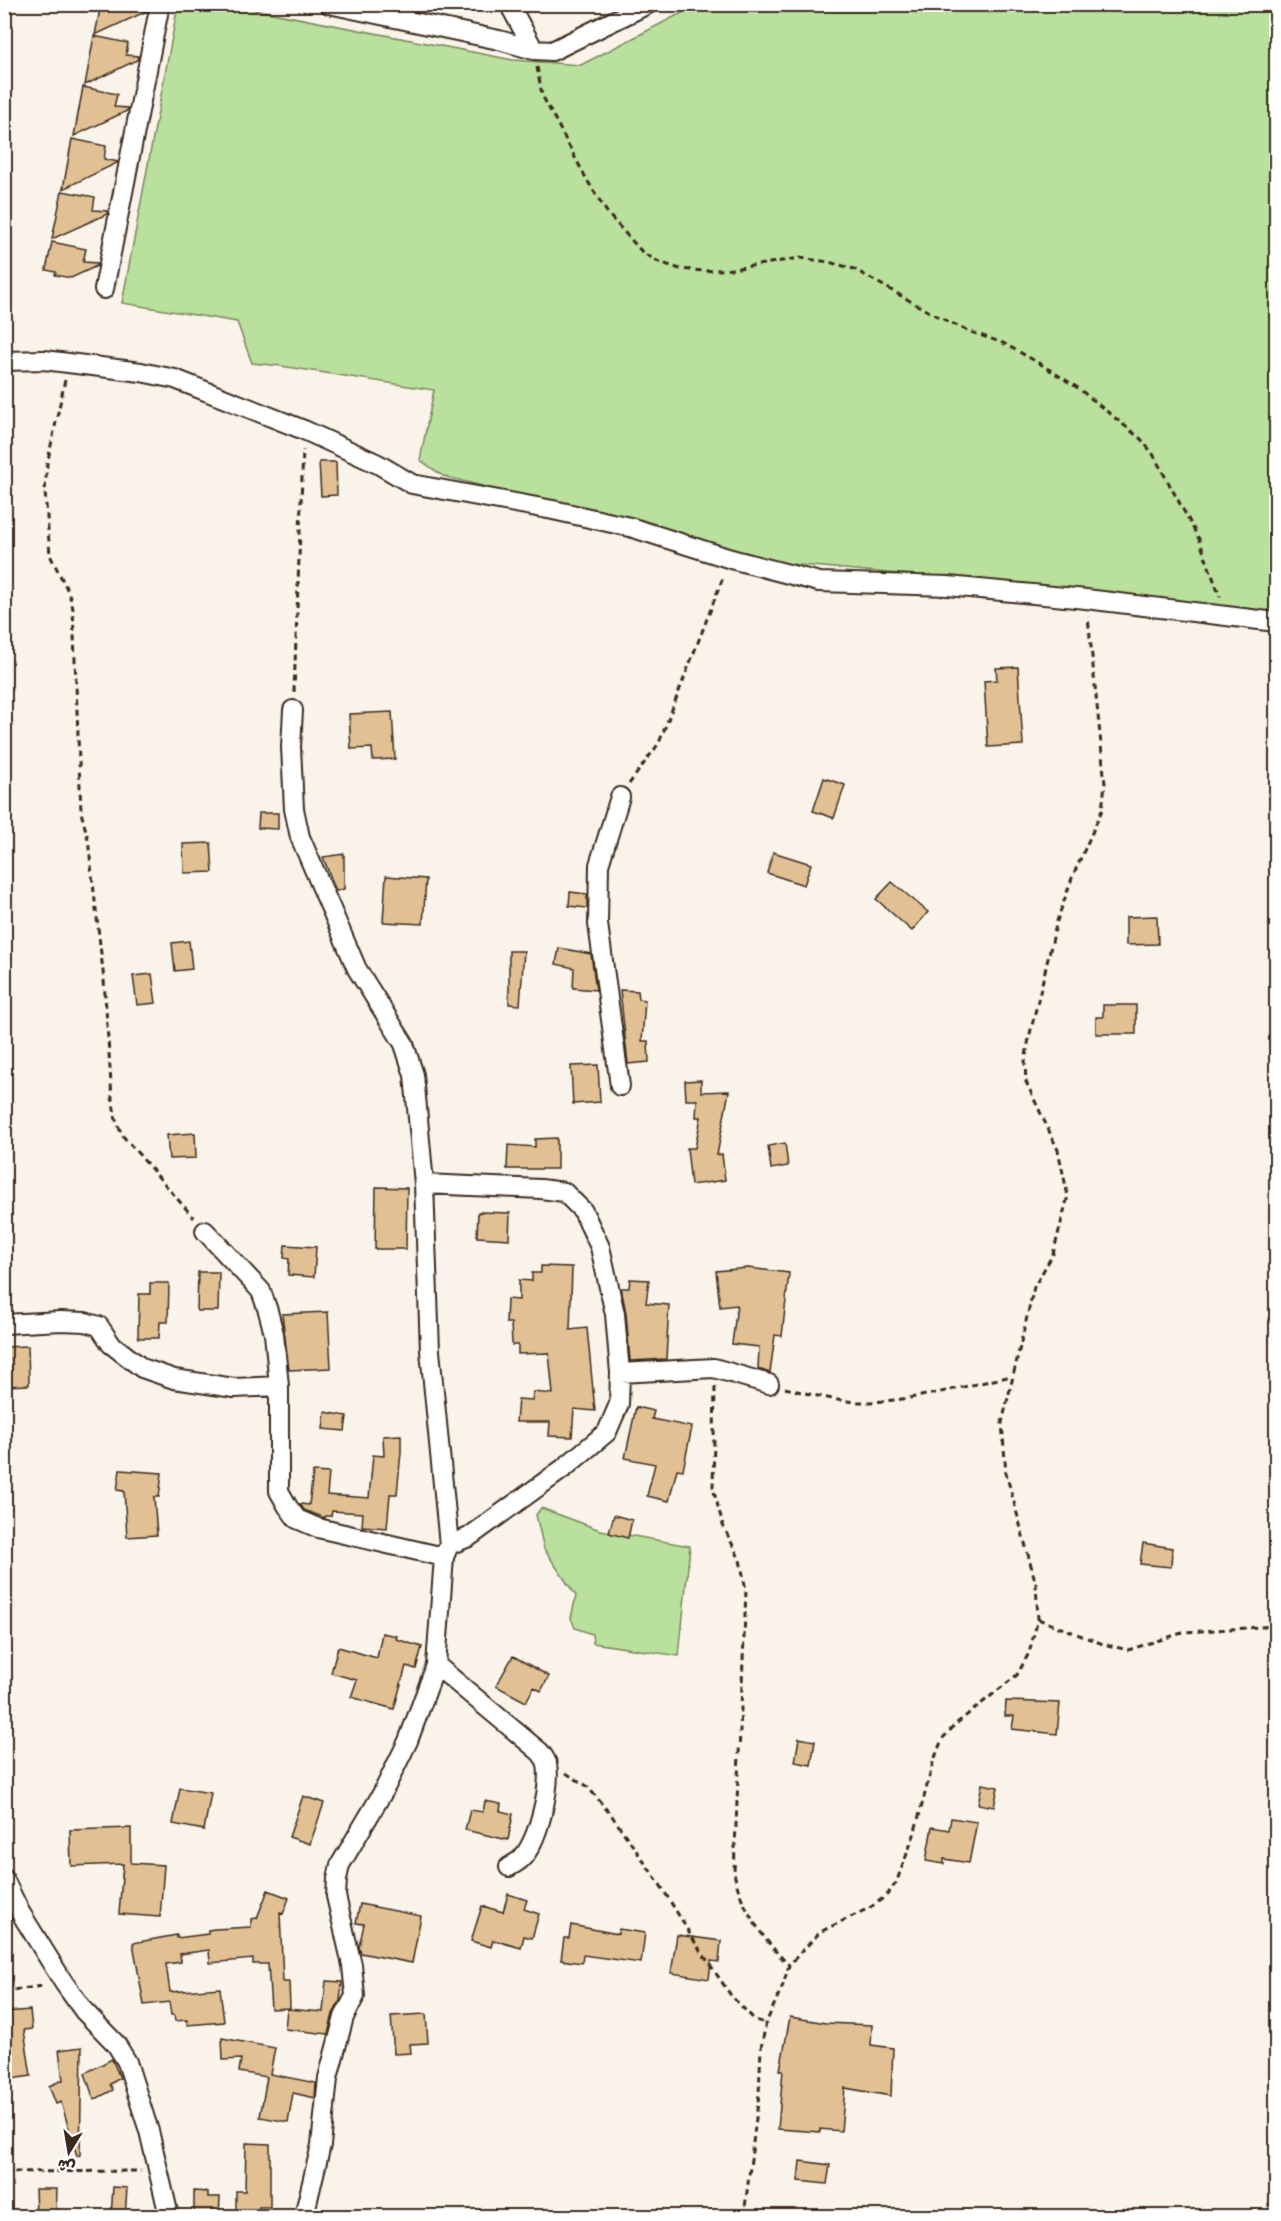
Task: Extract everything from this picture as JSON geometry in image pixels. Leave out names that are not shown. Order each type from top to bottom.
[{"type":"street","points":[[104,289],[160,4]]},
{"type":"street","points":[[329,4],[363,8],[534,50],[552,51],[648,4]]},
{"type":"street","points":[[508,4],[534,50]]},
{"type":"street","points":[[4,361],[44,360],[141,372],[175,379],[304,430],[378,464],[412,484],[630,527],[731,559],[819,582],[948,586],[1086,599],[1276,622]]},
{"type":"street","points":[[293,710],[291,747],[294,809],[300,837],[357,969],[404,1044],[414,1075],[424,1184],[430,1351],[446,1551],[435,1665],[408,1741],[340,1865],[336,1896],[352,1965],[355,1996],[345,2017],[328,2078],[321,2145],[304,2217]]},
{"type":"street","points":[[620,797],[599,865],[598,924],[620,1086]]},
{"type":"street","points":[[205,1231],[261,1291],[273,1334],[279,1386],[279,1491],[297,1519],[318,1528],[446,1551],[564,1468],[607,1432],[619,1404],[620,1373],[615,1314],[600,1247],[583,1211],[564,1192],[424,1184]]},
{"type":"street","points":[[4,1324],[85,1322],[99,1326],[111,1344],[142,1368],[174,1379],[234,1388],[279,1386]]},
{"type":"street","points":[[620,1373],[714,1368],[769,1384]]},
{"type":"street","points":[[435,1665],[540,1752],[547,1761],[548,1787],[545,1807],[521,1859],[509,1867]]},
{"type":"street","points":[[4,1879],[20,1912],[64,1983],[84,2012],[116,2044],[127,2062],[149,2131],[169,2217]]},
{"type":"path","points":[[534,50],[542,95],[587,180],[608,214],[643,253],[659,262],[680,269],[702,271],[733,270],[800,258],[829,262],[854,269],[933,314],[968,331],[1003,343],[1039,363],[1087,395],[1141,439],[1153,454],[1199,539],[1221,598],[1223,616]]},
{"type":"path","points":[[69,363],[47,464],[45,492],[50,555],[69,593],[73,609],[81,812],[88,839],[102,969],[112,1098],[116,1120],[123,1135],[205,1231]]},
{"type":"path","points":[[293,710],[304,430]]},
{"type":"path","points":[[620,797],[659,743],[731,559]]},
{"type":"path","points":[[744,2217],[759,2094],[760,2049],[766,2023],[789,1965],[820,1932],[871,1907],[886,1896],[896,1883],[914,1835],[942,1739],[957,1723],[1017,1675],[1029,1653],[1038,1619],[1036,1584],[1006,1473],[1002,1424],[1034,1287],[1053,1254],[1068,1196],[1058,1150],[1026,1082],[1025,1062],[1057,921],[1071,878],[1102,810],[1105,784],[1086,599]]},
{"type":"path","points":[[714,1368],[716,1393],[713,1488],[723,1525],[740,1560],[746,1590],[734,1872],[737,1890],[744,1905],[774,1952],[789,1965]]},
{"type":"path","points":[[769,1384],[812,1395],[861,1402],[901,1398],[1012,1376]]},
{"type":"path","points":[[1038,1619],[1104,1644],[1128,1650],[1185,1632],[1276,1626]]},
{"type":"path","points":[[547,1761],[587,1786],[599,1799],[661,1886],[732,1997],[755,2020],[766,2023]]},
{"type":"path","points":[[4,1991],[64,1983]]},
{"type":"path","points":[[4,2172],[158,2171]]},
{"type":"green space","points":[[178,5],[231,5],[513,60],[581,65],[697,5],[1276,5],[1276,613],[1108,593],[790,564],[443,476],[420,460],[434,390],[252,363],[237,322],[122,303]]},
{"type":"green space","points":[[541,1508],[600,1530],[690,1546],[679,1656],[593,1643],[592,1634],[575,1628],[571,1618],[576,1596],[544,1549],[536,1515]]},
{"type":"building","points":[[101,4],[148,4],[147,11],[95,35]]},
{"type":"building","points":[[94,36],[128,43],[126,55],[138,56],[137,60],[85,85]]},
{"type":"building","points":[[83,87],[117,94],[114,107],[128,108],[127,111],[74,136]]},
{"type":"building","points":[[72,139],[106,146],[104,159],[118,162],[63,189]]},
{"type":"building","points":[[62,191],[95,197],[93,210],[108,211],[107,214],[52,239]]},
{"type":"building","points":[[52,242],[86,249],[83,262],[98,263],[97,266],[71,278],[55,275],[56,272],[46,270]]},
{"type":"building","points":[[319,462],[336,462],[337,495],[321,496]]},
{"type":"building","points":[[1018,667],[1023,745],[988,747],[984,681],[997,680],[996,668]]},
{"type":"building","points":[[392,712],[395,759],[373,760],[372,748],[351,749],[349,714]]},
{"type":"building","points":[[824,778],[845,785],[834,818],[813,811]]},
{"type":"building","points":[[259,813],[278,813],[278,829],[258,828]]},
{"type":"building","points":[[211,843],[213,872],[184,873],[183,844]]},
{"type":"building","points":[[773,852],[811,864],[804,885],[767,873]]},
{"type":"building","points":[[344,854],[344,889],[336,891],[323,857]]},
{"type":"building","points":[[386,876],[426,879],[423,924],[383,922]]},
{"type":"building","points":[[892,882],[928,912],[912,931],[876,899]]},
{"type":"building","points":[[570,892],[587,894],[587,908],[569,906]]},
{"type":"building","points":[[1157,916],[1158,944],[1126,945],[1126,917]]},
{"type":"building","points":[[189,941],[192,969],[175,971],[172,943]]},
{"type":"building","points":[[559,948],[591,954],[596,990],[573,988],[574,968],[556,964]]},
{"type":"building","points":[[509,951],[524,951],[520,1005],[509,1004]]},
{"type":"building","points":[[152,974],[156,1003],[137,1005],[133,976]]},
{"type":"building","points":[[620,990],[638,991],[639,999],[645,1000],[642,1041],[648,1041],[649,1062],[628,1064]]},
{"type":"building","points":[[1103,1005],[1136,1005],[1136,1034],[1096,1034],[1096,1017],[1103,1017]]},
{"type":"building","points":[[598,1065],[600,1102],[573,1104],[571,1066]]},
{"type":"building","points":[[701,1080],[701,1092],[729,1091],[717,1155],[722,1154],[725,1180],[691,1185],[687,1148],[695,1148],[701,1117],[696,1117],[697,1100],[686,1100],[685,1081]]},
{"type":"building","points":[[195,1133],[196,1158],[169,1159],[167,1135]]},
{"type":"building","points":[[557,1138],[557,1169],[507,1169],[508,1145],[535,1147],[535,1139]]},
{"type":"building","points":[[785,1143],[788,1166],[771,1169],[768,1146]]},
{"type":"building","points":[[376,1187],[407,1188],[406,1249],[375,1249]]},
{"type":"building","points":[[478,1212],[510,1213],[509,1239],[477,1237]]},
{"type":"building","points":[[285,1245],[316,1247],[314,1277],[288,1275],[289,1259],[284,1258]]},
{"type":"building","points":[[541,1266],[572,1267],[570,1330],[587,1328],[595,1411],[574,1409],[572,1437],[549,1436],[550,1422],[516,1422],[518,1399],[532,1400],[533,1392],[553,1394],[549,1353],[518,1354],[518,1345],[512,1345],[511,1323],[506,1323],[507,1299],[519,1300],[519,1280],[532,1281],[532,1273],[541,1273]]},
{"type":"building","points":[[748,1268],[789,1273],[782,1336],[775,1335],[770,1373],[758,1369],[759,1347],[732,1344],[737,1305],[720,1307],[716,1271]]},
{"type":"building","points":[[198,1272],[219,1272],[218,1311],[197,1311]]},
{"type":"building","points":[[630,1279],[649,1280],[646,1303],[669,1305],[666,1359],[630,1361],[626,1313],[621,1288],[629,1288]]},
{"type":"building","points":[[150,1283],[169,1283],[168,1322],[160,1322],[159,1338],[138,1338],[139,1294],[150,1294]]},
{"type":"building","points":[[328,1312],[331,1368],[289,1370],[282,1314]]},
{"type":"building","points":[[28,1346],[29,1385],[4,1386],[4,1347]]},
{"type":"building","points":[[636,1407],[654,1411],[652,1419],[692,1427],[683,1470],[677,1469],[669,1501],[647,1496],[655,1464],[625,1458]]},
{"type":"building","points":[[325,1412],[347,1416],[345,1431],[323,1429]]},
{"type":"building","points":[[401,1435],[397,1494],[390,1494],[387,1528],[362,1526],[363,1513],[332,1511],[331,1516],[325,1516],[325,1518],[304,1510],[300,1504],[309,1505],[313,1472],[329,1473],[327,1495],[369,1498],[373,1455],[384,1456],[383,1436]]},
{"type":"building","points":[[120,1470],[162,1473],[159,1497],[154,1497],[157,1535],[127,1537],[124,1491],[117,1490]]},
{"type":"building","points":[[614,1515],[632,1520],[628,1538],[609,1533]]},
{"type":"building","points":[[1143,1543],[1172,1548],[1171,1567],[1140,1564]]},
{"type":"building","points":[[382,1633],[397,1636],[396,1639],[422,1647],[416,1669],[406,1666],[394,1709],[351,1697],[357,1680],[331,1673],[338,1647],[377,1658]]},
{"type":"building","points":[[513,1656],[549,1676],[541,1691],[534,1687],[526,1702],[496,1686]]},
{"type":"building","points":[[1006,1701],[1060,1703],[1057,1734],[1012,1729],[1014,1716],[1005,1716]]},
{"type":"building","points":[[799,1738],[815,1741],[811,1765],[795,1762]]},
{"type":"building","points":[[982,1784],[998,1787],[994,1807],[978,1804]]},
{"type":"building","points":[[180,1788],[211,1793],[204,1830],[173,1824]]},
{"type":"building","points":[[303,1796],[324,1803],[310,1844],[289,1837]]},
{"type":"building","points":[[485,1801],[501,1804],[500,1811],[513,1814],[508,1840],[465,1830],[470,1810],[483,1812]]},
{"type":"building","points":[[951,1818],[977,1822],[969,1863],[944,1859],[944,1864],[926,1861],[932,1827],[949,1830]]},
{"type":"building","points":[[131,1828],[131,1863],[164,1865],[160,1917],[119,1914],[123,1864],[71,1866],[70,1830]]},
{"type":"building","points":[[268,1890],[289,1898],[283,1914],[280,1913],[283,1982],[289,1982],[290,2008],[271,2009],[268,1964],[253,1964],[253,1959],[210,1963],[209,1950],[180,1954],[181,1962],[166,1964],[170,1992],[220,1988],[224,2022],[187,2025],[187,2020],[175,2021],[174,2015],[171,2015],[169,2002],[144,2005],[133,1943],[177,1935],[177,1938],[208,1934],[208,1930],[215,1929],[251,1927],[251,1919],[257,1918]]},
{"type":"building","points":[[508,1894],[527,1900],[524,1909],[539,1914],[532,1938],[524,1936],[521,1948],[493,1940],[491,1947],[471,1941],[482,1906],[503,1912]]},
{"type":"building","points":[[360,1904],[421,1916],[412,1963],[361,1953],[359,1947],[364,1924],[356,1923]]},
{"type":"building","points":[[571,1925],[618,1934],[619,1929],[645,1933],[641,1963],[583,1955],[582,1963],[561,1960],[564,1938],[569,1938]]},
{"type":"building","points":[[677,1935],[721,1941],[719,1962],[711,1961],[709,1979],[671,1973]]},
{"type":"building","points":[[326,1981],[342,1982],[340,2001],[333,2014],[328,2034],[285,2029],[287,2009],[323,2012]]},
{"type":"building","points":[[30,2010],[32,2029],[24,2030],[31,2076],[4,2080],[4,2012]]},
{"type":"building","points":[[426,2014],[428,2043],[410,2044],[411,2053],[394,2054],[391,2016]]},
{"type":"building","points":[[790,2017],[826,2023],[872,2025],[871,2045],[893,2048],[891,2096],[845,2088],[841,2131],[778,2129],[783,2070],[780,2070]]},
{"type":"building","points":[[222,2038],[275,2048],[270,2074],[316,2083],[315,2098],[293,2093],[288,2122],[260,2117],[267,2077],[239,2072],[241,2059],[223,2060]]},
{"type":"building","points":[[82,2047],[80,2155],[77,2156],[61,2102],[56,2104],[49,2086],[63,2080],[59,2050]]},
{"type":"building","points":[[112,2059],[120,2078],[110,2084],[113,2090],[94,2100],[85,2073]]},
{"type":"building","points":[[246,2143],[270,2144],[270,2207],[259,2207],[259,2211],[236,2211],[236,2191],[245,2191]]},
{"type":"building","points":[[800,2161],[830,2165],[827,2184],[798,2181]]},
{"type":"building","points":[[113,2187],[127,2188],[125,2217],[111,2217]]},
{"type":"building","points":[[35,2189],[57,2189],[56,2213],[36,2213]]},
{"type":"building","points":[[194,2191],[208,2192],[208,2197],[220,2197],[219,2217],[194,2217]]}]
